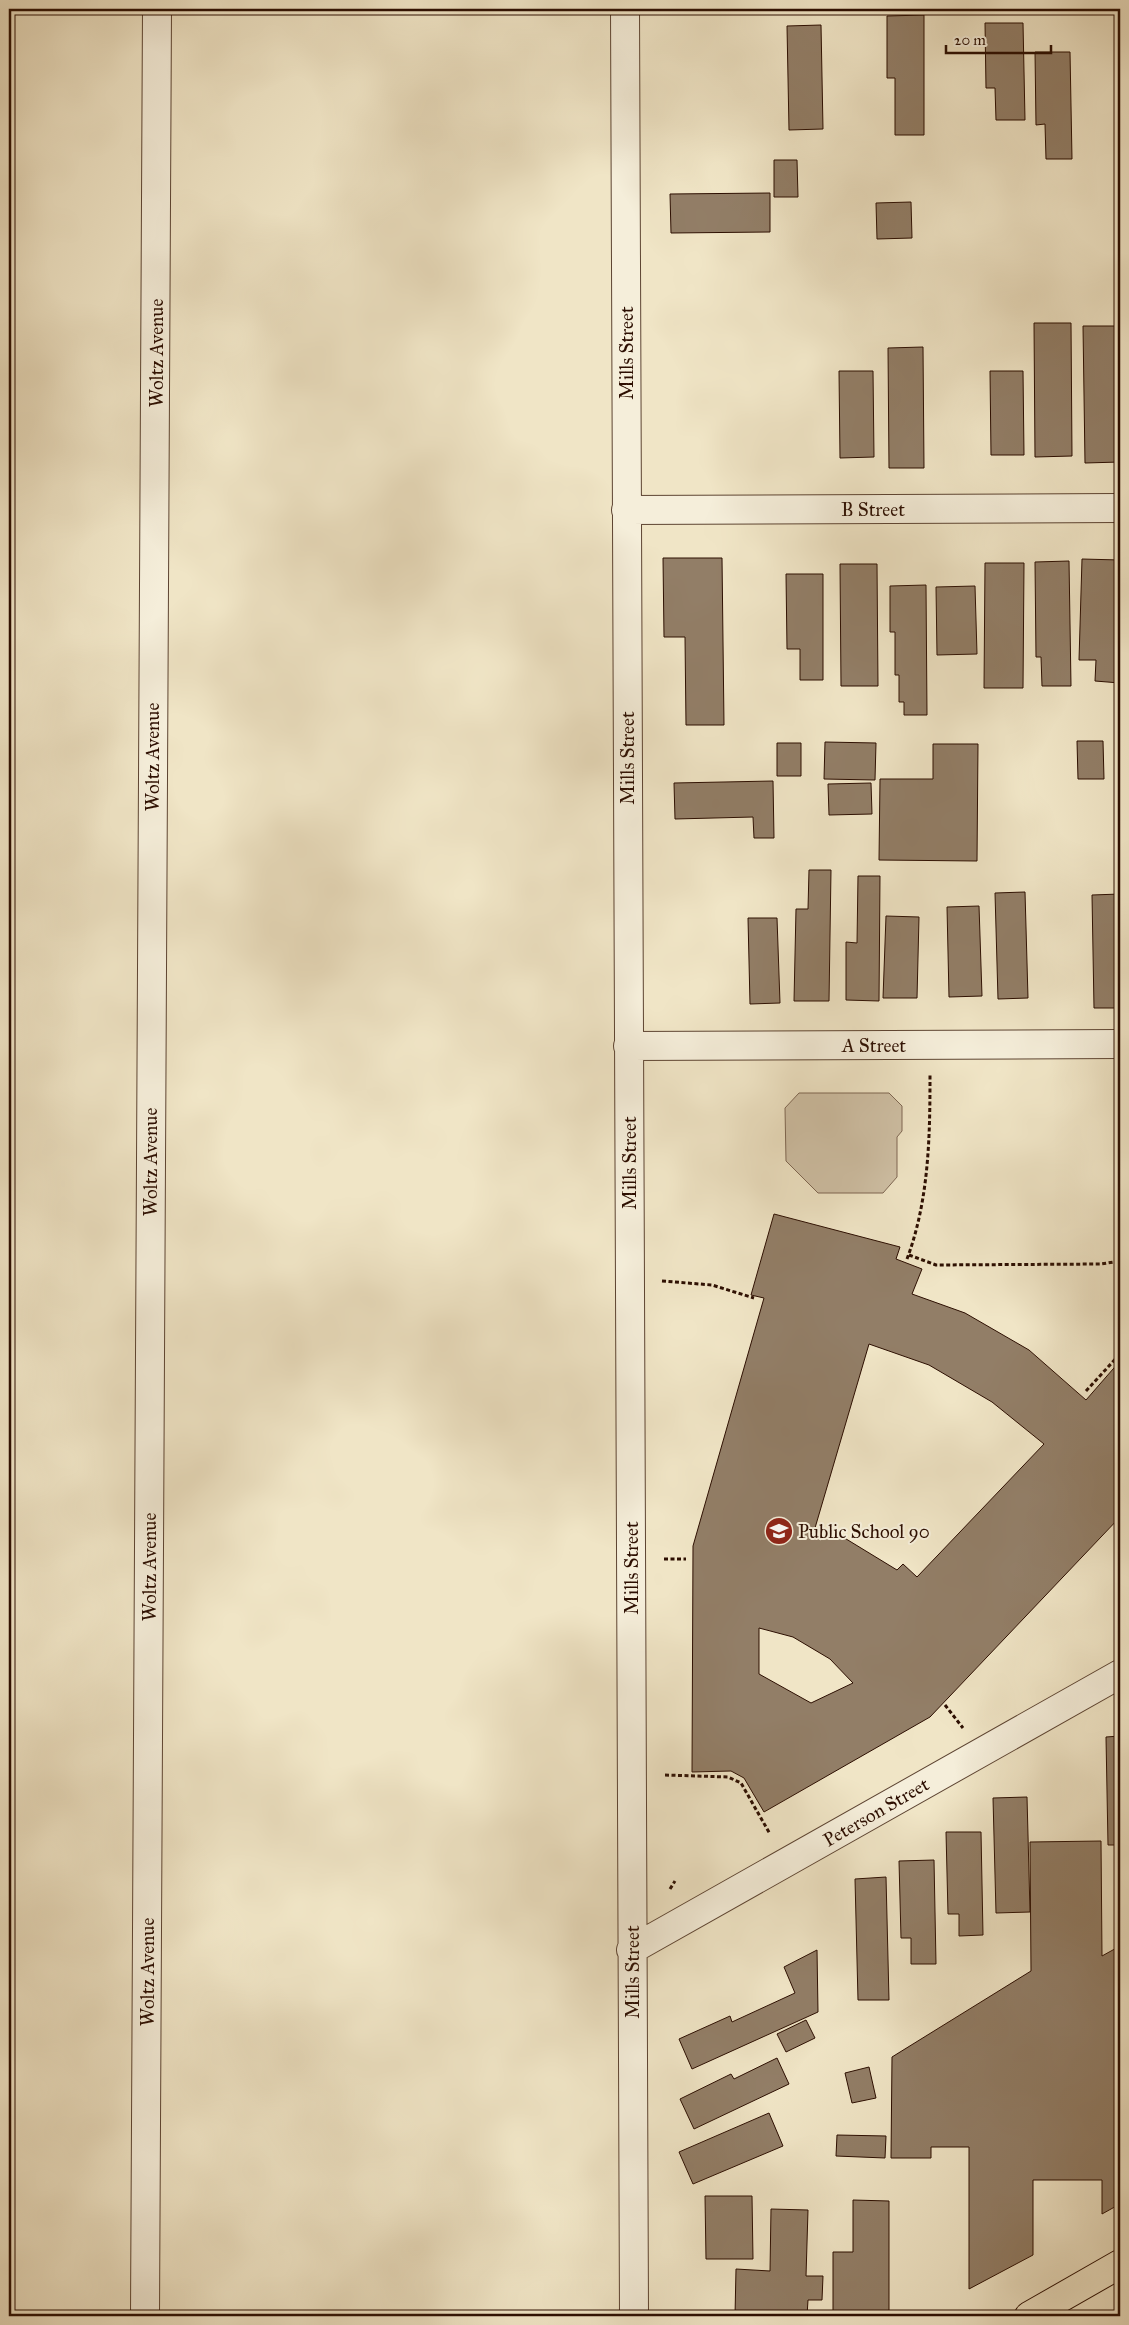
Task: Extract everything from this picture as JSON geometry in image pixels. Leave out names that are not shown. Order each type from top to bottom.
[{"type":"main road","points":[[1029,2316],[1120,2264]]},
{"type":"street","name":"Woltz Avenue","points":[[145,2316],[157,9]]},
{"type":"street","name":"Mills Street","points":[[625,9],[631,1950],[634,2316]]},
{"type":"street","name":"B Street","points":[[626,510],[1120,508]]},
{"type":"street","name":"A Street","points":[[628,1046],[1120,1044]]},
{"type":"street","name":"Peterson Street","points":[[631,1950],[1120,1674]]},
{"type":"path","points":[[907,1259],[926,1178],[930,1135],[930,1068]]},
{"type":"path","points":[[909,1254],[936,1265],[1101,1264],[1120,1261]]},
{"type":"path","points":[[656,1281],[712,1285],[754,1298]]},
{"type":"path","points":[[1086,1391],[1120,1354]]},
{"type":"path","points":[[657,1559],[686,1559]]},
{"type":"path","points":[[946,1704],[964,1730]]},
{"type":"path","points":[[657,1776],[728,1777],[741,1783],[773,1839]]},
{"type":"shaded area","points":[[799,1093],[889,1093],[902,1106],[902,1131],[897,1137],[897,1177],[883,1193],[818,1193],[786,1161],[785,1108]]},
{"type":"building","points":[[924,15],[924,135],[895,135],[895,78],[887,78],[887,16]]},
{"type":"building","points":[[985,23],[1023,23],[1025,120],[996,120],[995,88],[986,88]]},
{"type":"building","points":[[821,25],[823,129],[789,130],[787,26]]},
{"type":"building","points":[[1035,52],[1070,52],[1072,159],[1046,159],[1045,124],[1036,125]]},
{"type":"building","points":[[774,160],[797,160],[798,197],[774,197]]},
{"type":"building","points":[[770,193],[770,232],[671,233],[670,194]]},
{"type":"building","points":[[911,202],[912,238],[877,239],[876,203]]},
{"type":"building","points":[[1034,323],[1071,323],[1072,456],[1035,457]]},
{"type":"building","points":[[1083,326],[1117,326],[1120,462],[1085,463]]},
{"type":"building","points":[[923,347],[924,468],[889,468],[888,348]]},
{"type":"building","points":[[839,371],[873,371],[874,457],[840,458]]},
{"type":"building","points":[[990,371],[1023,371],[1024,455],[991,455]]},
{"type":"building","points":[[663,558],[722,558],[724,725],[686,725],[685,637],[664,637]]},
{"type":"building","points":[[1082,559],[1120,560],[1120,683],[1095,681],[1096,660],[1079,660]]},
{"type":"building","points":[[1069,561],[1071,686],[1042,686],[1041,657],[1036,657],[1035,562]]},
{"type":"building","points":[[985,563],[1024,563],[1023,688],[984,688]]},
{"type":"building","points":[[840,564],[877,564],[878,686],[841,686]]},
{"type":"building","points":[[786,574],[823,574],[823,680],[800,680],[800,649],[787,649]]},
{"type":"building","points":[[926,585],[927,715],[904,715],[904,702],[899,702],[899,675],[895,675],[895,632],[890,632],[890,586]]},
{"type":"building","points":[[975,586],[977,654],[937,655],[936,587]]},
{"type":"building","points":[[1077,741],[1103,741],[1104,779],[1078,779]]},
{"type":"building","points":[[825,742],[876,743],[875,780],[824,779]]},
{"type":"building","points":[[777,743],[801,743],[801,776],[777,776]]},
{"type":"building","points":[[933,744],[978,744],[977,861],[879,860],[880,779],[933,779]]},
{"type":"building","points":[[773,781],[774,838],[754,838],[753,817],[675,819],[674,783]]},
{"type":"building","points":[[871,783],[872,814],[829,815],[828,784]]},
{"type":"building","points":[[809,870],[831,870],[829,1001],[794,1001],[796,909],[808,909]]},
{"type":"building","points":[[858,876],[880,876],[879,1001],[846,1000],[846,942],[857,943]]},
{"type":"building","points":[[1025,892],[1028,998],[998,999],[995,893]]},
{"type":"building","points":[[1120,894],[1120,1008],[1094,1008],[1092,895]]},
{"type":"building","points":[[979,906],[982,996],[949,997],[947,907]]},
{"type":"building","points":[[886,916],[919,917],[917,998],[883,998]]},
{"type":"building","points":[[748,918],[777,918],[780,1003],[750,1004]]},
{"type":"building","points":[[774,1214],[900,1247],[896,1259],[922,1269],[912,1294],[965,1313],[1029,1350],[1086,1400],[1120,1361],[1120,1517],[930,1717],[764,1812],[744,1778],[731,1771],[692,1772],[693,1546],[764,1298],[751,1295]],"holes":[[[869,1344],[929,1365],[992,1402],[1044,1444],[917,1577],[903,1564],[897,1570],[838,1534],[815,1528]],[[759,1628],[793,1637],[830,1659],[853,1683],[811,1703],[759,1674]]]},
{"type":"building","points":[[1120,1736],[1120,1875],[1118,1875],[1117,1845],[1108,1845],[1106,1737]]},
{"type":"building","points":[[1027,1797],[1030,1912],[996,1913],[993,1798]]},
{"type":"building","points":[[946,1832],[981,1832],[983,1935],[959,1936],[959,1914],[948,1914]]},
{"type":"building","points":[[1101,1841],[1102,1956],[1120,1946],[1120,2204],[1102,2214],[1102,2180],[1033,2180],[1033,2255],[969,2289],[969,2147],[931,2147],[931,2158],[891,2158],[892,2057],[1031,1971],[1030,1842]]},
{"type":"building","points":[[934,1860],[936,1964],[911,1964],[911,1938],[901,1938],[899,1861]]},
{"type":"building","points":[[886,1877],[889,2000],[858,2000],[855,1879]]},
{"type":"building","points":[[817,1950],[818,2012],[692,2069],[679,2039],[730,2016],[732,2022],[795,1993],[784,1967]]},
{"type":"building","points":[[806,2020],[815,2038],[786,2052],[777,2034]]},
{"type":"building","points":[[777,2058],[789,2084],[694,2129],[680,2099],[731,2074],[734,2079]]},
{"type":"building","points":[[869,2067],[876,2098],[852,2103],[845,2073]]},
{"type":"building","points":[[769,2113],[783,2146],[693,2184],[679,2152]]},
{"type":"building","points":[[837,2135],[886,2136],[885,2158],[836,2156]]},
{"type":"building","points":[[705,2196],[752,2196],[753,2259],[706,2259]]},
{"type":"building","points":[[853,2200],[889,2201],[889,2316],[833,2316],[833,2252],[853,2252]]},
{"type":"building","points":[[771,2209],[808,2210],[806,2276],[823,2276],[822,2300],[808,2300],[807,2316],[735,2316],[736,2269],[770,2271]]},
{"type":"place","name":"Public School 90","points":[[779,1531]]}]
